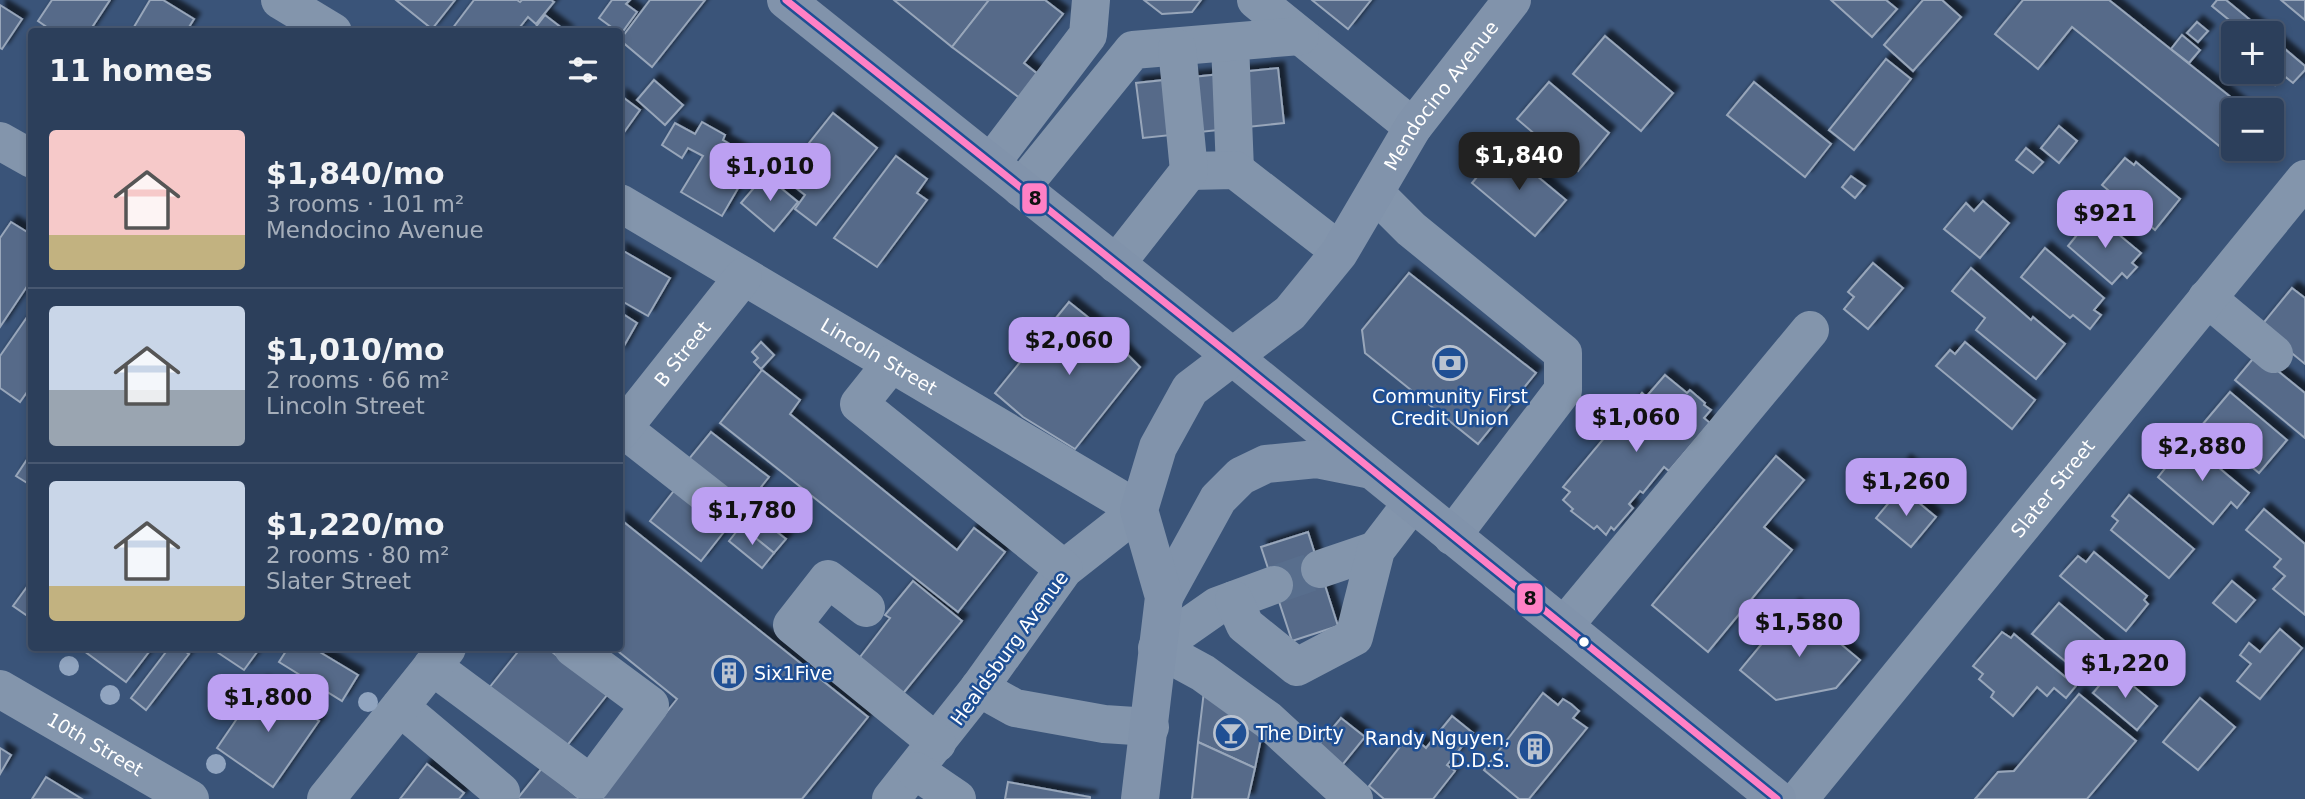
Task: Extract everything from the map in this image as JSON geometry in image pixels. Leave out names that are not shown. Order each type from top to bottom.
[{"type":"main road","points":[[786,0],[1233,357],[1777,799]]},
{"type":"main road","name":"Mendocino Avenue","points":[[1139,510],[1158,447],[1190,389],[1290,313],[1339,253],[1413,127],[1512,0]]},
{"type":"main road","name":"Mendocino Avenue","points":[[1233,357],[1324,239],[1375,192]]},
{"type":"main road","points":[[1140,799],[1164,597],[1218,499],[1241,476],[1266,464],[1317,459],[1371,470]]},
{"type":"main road","points":[[1139,510],[1164,597]]},
{"type":"street","points":[[280,0],[326,28]]},
{"type":"street","points":[[991,163],[1088,35],[1091,0]]},
{"type":"street","points":[[1256,0],[1413,127]]},
{"type":"street","points":[[1021,188],[1133,50],[1300,36]]},
{"type":"street","points":[[1230,43],[1235,170]]},
{"type":"street","points":[[1116,264],[1189,171],[1177,48]]},
{"type":"street","points":[[0,141],[28,157]]},
{"type":"street","points":[[1189,171],[1235,170],[1324,239]]},
{"type":"street","name":"Slater Street","points":[[1798,799],[2305,179]]},
{"type":"street","points":[[1375,192],[1411,229],[1563,353],[1563,390],[1452,536]]},
{"type":"street","name":"Lincoln Street","points":[[623,205],[1139,510]]},
{"type":"street","name":"B Street","points":[[623,427],[743,277]]},
{"type":"street","points":[[2207,298],[2274,354]]},
{"type":"street","points":[[1564,626],[1810,330]]},
{"type":"street","points":[[891,364],[859,404],[1064,569]]},
{"type":"street","points":[[623,432],[724,508]]},
{"type":"street","points":[[1234,600],[1245,625],[1297,667],[1354,637],[1376,550],[1412,503]]},
{"type":"street","name":"Healdsburg Avenue","points":[[891,799],[927,757],[979,688],[1064,569],[1139,510]]},
{"type":"street","points":[[1320,569],[1376,550]]},
{"type":"street","points":[[866,608],[828,579],[792,625],[927,757],[957,799]]},
{"type":"street","points":[[1273,585],[1217,606],[1157,648],[1203,673],[1268,720],[1354,799]]},
{"type":"street","points":[[326,799],[440,657],[591,784],[650,705],[577,651]]},
{"type":"street","points":[[979,688],[1015,708],[1104,724],[1150,727]]},
{"type":"street","name":"10th Street","points":[[0,689],[190,799]]},
{"type":"street","points":[[400,707],[501,792]]},
{"type":"building","points":[[52,0],[110,0],[92,28],[48,28],[38,21]]},
{"type":"building","points":[[150,0],[163,0],[194,19],[188,28],[133,28]]},
{"type":"building","points":[[396,0],[455,0],[431,28]]},
{"type":"building","points":[[474,0],[554,2],[536,24],[528,17],[519,28],[453,28]]},
{"type":"building","points":[[612,0],[630,0],[626,4],[637,12],[623,31],[623,28],[613,28],[599,18]]},
{"type":"building","points":[[650,0],[705,0],[652,67],[623,43],[623,36]]},
{"type":"building","points":[[894,0],[989,0],[952,47]]},
{"type":"building","points":[[989,0],[1045,0],[1063,14],[1024,63],[1044,79],[1025,102],[952,47]]},
{"type":"building","points":[[1144,0],[1201,0],[1192,12],[1162,14]]},
{"type":"building","points":[[1312,0],[1371,0],[1348,29]]},
{"type":"building","points":[[1831,0],[1886,0],[1897,9],[1872,37]]},
{"type":"building","points":[[1923,0],[1942,0],[1961,17],[1913,71],[1884,45]]},
{"type":"building","points":[[2023,0],[2109,0],[2232,98],[2221,98],[2221,147],[2072,27],[2038,69],[1995,34]]},
{"type":"building","points":[[2217,0],[2226,0],[2251,21],[2230,21],[2212,6]]},
{"type":"building","points":[[2281,0],[2305,0],[2305,20]]},
{"type":"building","points":[[0,5],[22,19],[2,49],[0,48]]},
{"type":"building","points":[[545,15],[562,28],[535,28]]},
{"type":"building","points":[[2197,22],[2208,31],[2198,42],[2187,33]]},
{"type":"building","points":[[2182,35],[2200,50],[2189,63],[2171,49]]},
{"type":"building","points":[[1605,36],[1673,93],[1641,131],[1573,74]]},
{"type":"building","points":[[2284,48],[2305,66],[2305,70],[2293,83],[2284,76]]},
{"type":"building","points":[[1886,59],[1911,79],[1854,150],[1829,130]]},
{"type":"building","points":[[1278,68],[1284,123],[1143,138],[1136,83]]},
{"type":"building","points":[[654,80],[683,105],[665,125],[637,100]]},
{"type":"building","points":[[1549,82],[1609,133],[1578,171],[1517,119]]},
{"type":"building","points":[[1754,82],[1831,144],[1805,177],[1727,115]]},
{"type":"building","points":[[623,97],[640,110],[623,134]]},
{"type":"building","points":[[833,113],[877,148],[816,225],[795,209],[805,195],[782,177]]},
{"type":"building","points":[[702,122],[725,135],[723,140],[755,159],[722,216],[681,192],[703,156],[688,148],[682,158],[662,145],[675,123],[695,134]]},
{"type":"building","points":[[2059,126],[2077,141],[2059,163],[2041,148]]},
{"type":"building","points":[[1502,147],[1566,200],[1535,236],[1472,183]]},
{"type":"building","points":[[2026,148],[2043,162],[2033,173],[2016,160]]},
{"type":"building","points":[[896,156],[927,179],[917,193],[927,200],[877,267],[834,238]]},
{"type":"building","points":[[2125,158],[2134,165],[2136,162],[2180,199],[2155,230],[2102,185]]},
{"type":"building","points":[[765,175],[798,202],[774,231],[741,203]]},
{"type":"building","points":[[1851,176],[1865,186],[1855,198],[1842,187]]},
{"type":"building","points":[[1983,201],[2009,223],[1980,258],[1944,229],[1966,203],[1974,211]]},
{"type":"building","points":[[2094,214],[2141,253],[2132,263],[2137,267],[2127,278],[2122,273],[2112,284],[2068,246]]},
{"type":"building","points":[[11,222],[28,233],[28,285],[0,327],[0,238]]},
{"type":"building","points":[[2045,248],[2104,298],[2094,310],[2101,315],[2090,329],[2073,315],[2070,318],[2021,277]]},
{"type":"building","points":[[623,251],[670,278],[648,316],[623,302]]},
{"type":"building","points":[[1873,263],[1903,288],[1868,329],[1844,309],[1854,297],[1848,292]]},
{"type":"building","points":[[1971,268],[2031,320],[2033,317],[2065,344],[2036,379],[1976,330],[1985,318],[1952,291]]},
{"type":"building","name":"Community First Credit Union","points":[[1409,273],[1536,373],[1478,444],[1365,353],[1362,330]]},
{"type":"building","points":[[2292,288],[2305,298],[2305,364],[2260,327]]},
{"type":"building","points":[[1069,302],[1099,326],[1140,367],[1075,449],[1023,417],[995,393]]},
{"type":"building","points":[[623,314],[637,323],[623,348]]},
{"type":"building","points":[[28,316],[28,391],[20,402],[0,388],[0,356]]},
{"type":"building","points":[[761,342],[774,355],[761,369],[754,362],[758,358],[752,352]]},
{"type":"building","points":[[1965,342],[2035,400],[2012,429],[1936,366],[1950,350],[1955,354]]},
{"type":"building","points":[[2257,354],[2305,393],[2305,438],[2235,380]]},
{"type":"building","points":[[762,370],[800,400],[790,414],[957,550],[974,528],[1005,552],[958,612],[720,423]]},
{"type":"building","points":[[1665,375],[1687,393],[1690,390],[1705,403],[1711,410],[1704,418],[1710,423],[1669,471],[1664,467],[1643,493],[1640,491],[1629,504],[1633,508],[1614,530],[1611,527],[1606,535],[1597,526],[1594,529],[1571,511],[1573,509],[1563,500],[1570,492],[1563,487],[1642,393],[1646,397]]},
{"type":"building","points":[[2230,392],[2287,440],[2259,473],[2202,425]]},
{"type":"building","points":[[711,432],[769,477],[746,506],[688,460]]},
{"type":"building","points":[[2187,441],[2249,493],[2237,508],[2231,502],[2213,524],[2158,477]]},
{"type":"building","points":[[1776,456],[1804,480],[1764,527],[1792,550],[1708,652],[1652,605]]},
{"type":"building","points":[[28,458],[28,484],[16,476]]},
{"type":"building","points":[[1905,461],[1938,489],[1930,498],[1898,471]]},
{"type":"building","points":[[677,487],[727,528],[701,561],[650,521]]},
{"type":"building","points":[[1901,488],[1936,517],[1911,547],[1876,518]]},
{"type":"building","points":[[2129,495],[2194,549],[2169,578],[2111,530],[2118,521],[2112,516]]},
{"type":"building","points":[[2264,509],[2305,544],[2305,615],[2273,589],[2285,576],[2274,567],[2281,559],[2246,530]]},
{"type":"building","points":[[759,518],[786,539],[774,553],[748,532]]},
{"type":"building","name":"Six1Five","points":[[623,521],[868,717],[802,799],[597,799],[677,699],[618,651],[623,651]]},
{"type":"building","points":[[741,526],[774,553],[762,568],[729,541]]},
{"type":"building","points":[[1308,532],[1338,626],[1292,641],[1261,547]]},
{"type":"building","points":[[2094,552],[2147,596],[2144,600],[2148,604],[2126,631],[2060,576],[2078,556],[2086,562]]},
{"type":"building","points":[[913,581],[962,621],[901,696],[857,661],[890,618],[885,615]]},
{"type":"building","points":[[2232,581],[2255,600],[2236,622],[2213,603]]},
{"type":"building","points":[[28,585],[28,616],[13,606]]},
{"type":"building","points":[[2059,603],[2114,649],[2088,680],[2032,634]]},
{"type":"building","points":[[1794,605],[1860,660],[1836,688],[1776,700],[1740,670]]},
{"type":"building","points":[[2280,629],[2302,648],[2260,699],[2237,681],[2251,664],[2240,655],[2249,643],[2260,652]]},
{"type":"building","points":[[2002,632],[2011,638],[2014,634],[2076,686],[2066,698],[2054,688],[2047,696],[2037,687],[2013,716],[1991,697],[1994,692],[1979,679],[1983,674],[1973,666]]},
{"type":"building","points":[[84,651],[150,651],[126,682]]},
{"type":"building","points":[[167,651],[184,651],[189,654],[146,710],[131,698]]},
{"type":"building","points":[[216,651],[258,651],[244,670]]},
{"type":"building","points":[[286,651],[318,651],[358,675],[342,701],[279,662]]},
{"type":"building","points":[[519,651],[551,651],[607,695],[565,748],[489,688]]},
{"type":"building","points":[[2113,669],[2157,706],[2137,730],[2093,693]]},
{"type":"building","points":[[262,682],[319,721],[273,787],[217,748]]},
{"type":"building","name":"The Dirty","points":[[1204,691],[1264,724],[1255,768],[1198,742]]},
{"type":"building","name":"Randy Nguyen, D.D.S.","points":[[1543,693],[1558,705],[1563,699],[1571,704],[1579,711],[1573,718],[1587,728],[1529,799],[1519,799],[1484,770]]},
{"type":"building","points":[[2079,694],[2136,741],[2087,799],[1975,799],[1998,772],[2014,771]]},
{"type":"building","points":[[2200,698],[2235,727],[2198,770],[2163,742]]},
{"type":"building","points":[[1452,716],[1473,733],[1447,765],[1455,771],[1433,799],[1384,799],[1369,786],[1410,734],[1426,748]]},
{"type":"building","points":[[1341,718],[1365,737],[1339,769],[1315,749]]},
{"type":"building","points":[[1198,742],[1255,768],[1248,799],[1192,799]]},
{"type":"building","points":[[0,748],[11,755],[0,774]]},
{"type":"building","points":[[427,764],[464,793],[459,799],[400,799]]},
{"type":"building","points":[[542,768],[580,799],[517,799]]},
{"type":"building","points":[[46,777],[82,799],[32,799]]},
{"type":"building","points":[[1008,782],[1090,797],[1090,799],[1005,799]]},
{"type":"tunnel","points":[[1274,585],[1320,569]]},
{"type":"transit line","name":"8","points":[[786,0],[1233,357],[1777,799]]},
{"type":"place","name":"Community First Credit Union","points":[[1450,363]]},
{"type":"place","name":"Six1Five","points":[[729,673]]},
{"type":"place","name":"The Dirty","points":[[1231,733]]},
{"type":"place","name":"Randy Nguyen, D.D.S.","points":[[1535,749]]}]
